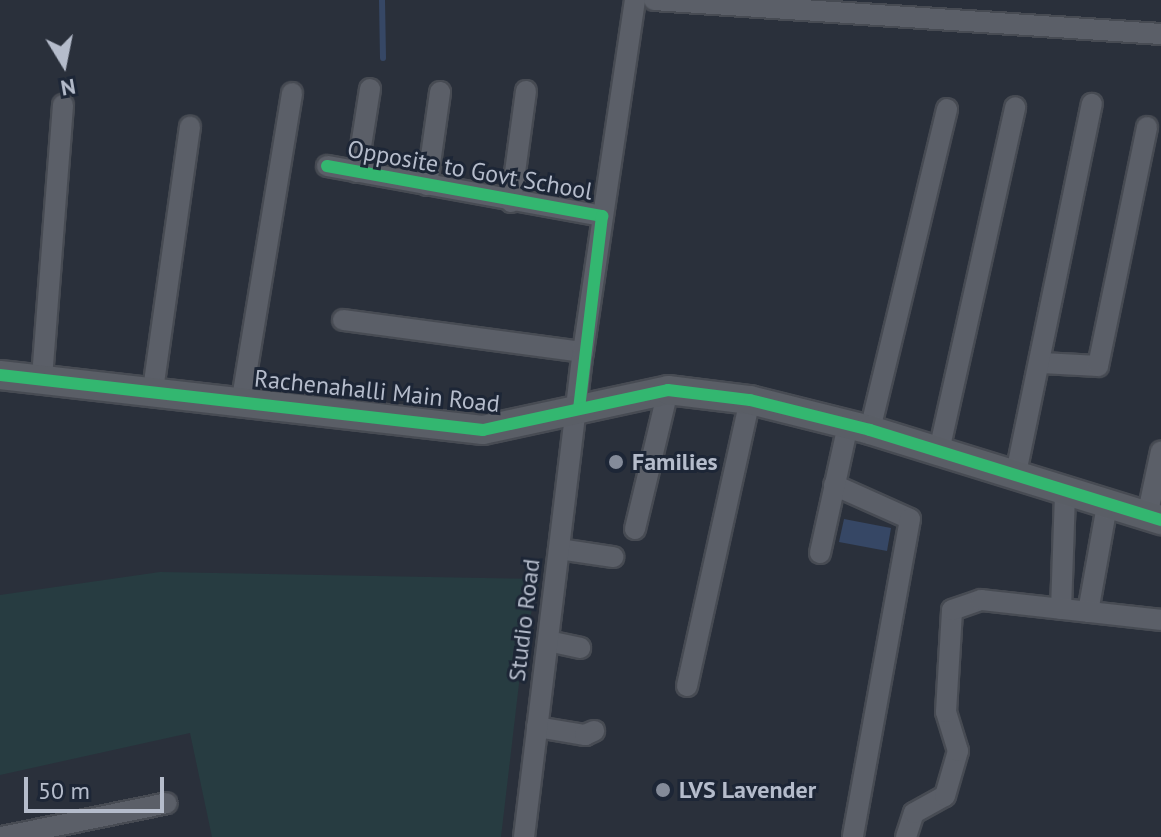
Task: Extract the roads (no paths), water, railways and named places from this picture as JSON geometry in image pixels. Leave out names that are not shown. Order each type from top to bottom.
[{"type":"street","points":[[602,216],[635,0]]},
{"type":"street","points":[[654,0],[1161,34]]},
{"type":"street","points":[[357,172],[370,89]]},
{"type":"street","points":[[511,202],[526,91]]},
{"type":"street","points":[[427,185],[440,92]]},
{"type":"street","points":[[242,399],[292,93]]},
{"type":"street","points":[[1015,478],[1042,363],[1092,104]]},
{"type":"street","points":[[42,378],[63,105]]},
{"type":"street","points":[[939,451],[1015,107]]},
{"type":"street","points":[[820,553],[834,485],[859,428],[947,109]]},
{"type":"street","points":[[153,390],[190,127]]},
{"type":"street","points":[[1042,363],[1098,366],[1147,127]]},
{"type":"street","name":"Opposite to Govt School","points":[[327,166],[511,202],[602,216],[583,352],[579,409]]},
{"type":"street","points":[[343,320],[583,352]]},
{"type":"street","name":"Rachenahalli Main Road","points":[[0,375],[242,399],[483,430],[668,390],[750,400],[939,451],[1015,478],[1154,519]]},
{"type":"street","points":[[635,529],[668,390]]},
{"type":"street","points":[[687,686],[750,400]]},
{"type":"street","name":"Studio Road","points":[[524,837],[579,409]]},
{"type":"street","points":[[1154,519],[1161,451]]},
{"type":"street","points":[[834,485],[910,519],[853,837]]},
{"type":"street","points":[[1061,609],[1065,493]]},
{"type":"street","points":[[1088,612],[1107,505]]},
{"type":"street","points":[[559,549],[613,557]]},
{"type":"street","points":[[906,837],[914,813],[945,796],[953,777],[958,751],[946,712],[952,610],[981,600],[1161,620]]},
{"type":"street","points":[[548,641],[580,648]]},
{"type":"street","points":[[537,727],[585,735],[594,731]]},
{"type":"street","points":[[2,837],[167,803]]},
{"type":"water","points":[[844,519],[891,528],[887,551],[839,542]]},
{"type":"waterway","points":[[382,0],[383,58]]},
{"type":"place","name":"Families","points":[[616,462]]},
{"type":"place","name":"LVS Lavender","points":[[663,790]]}]
